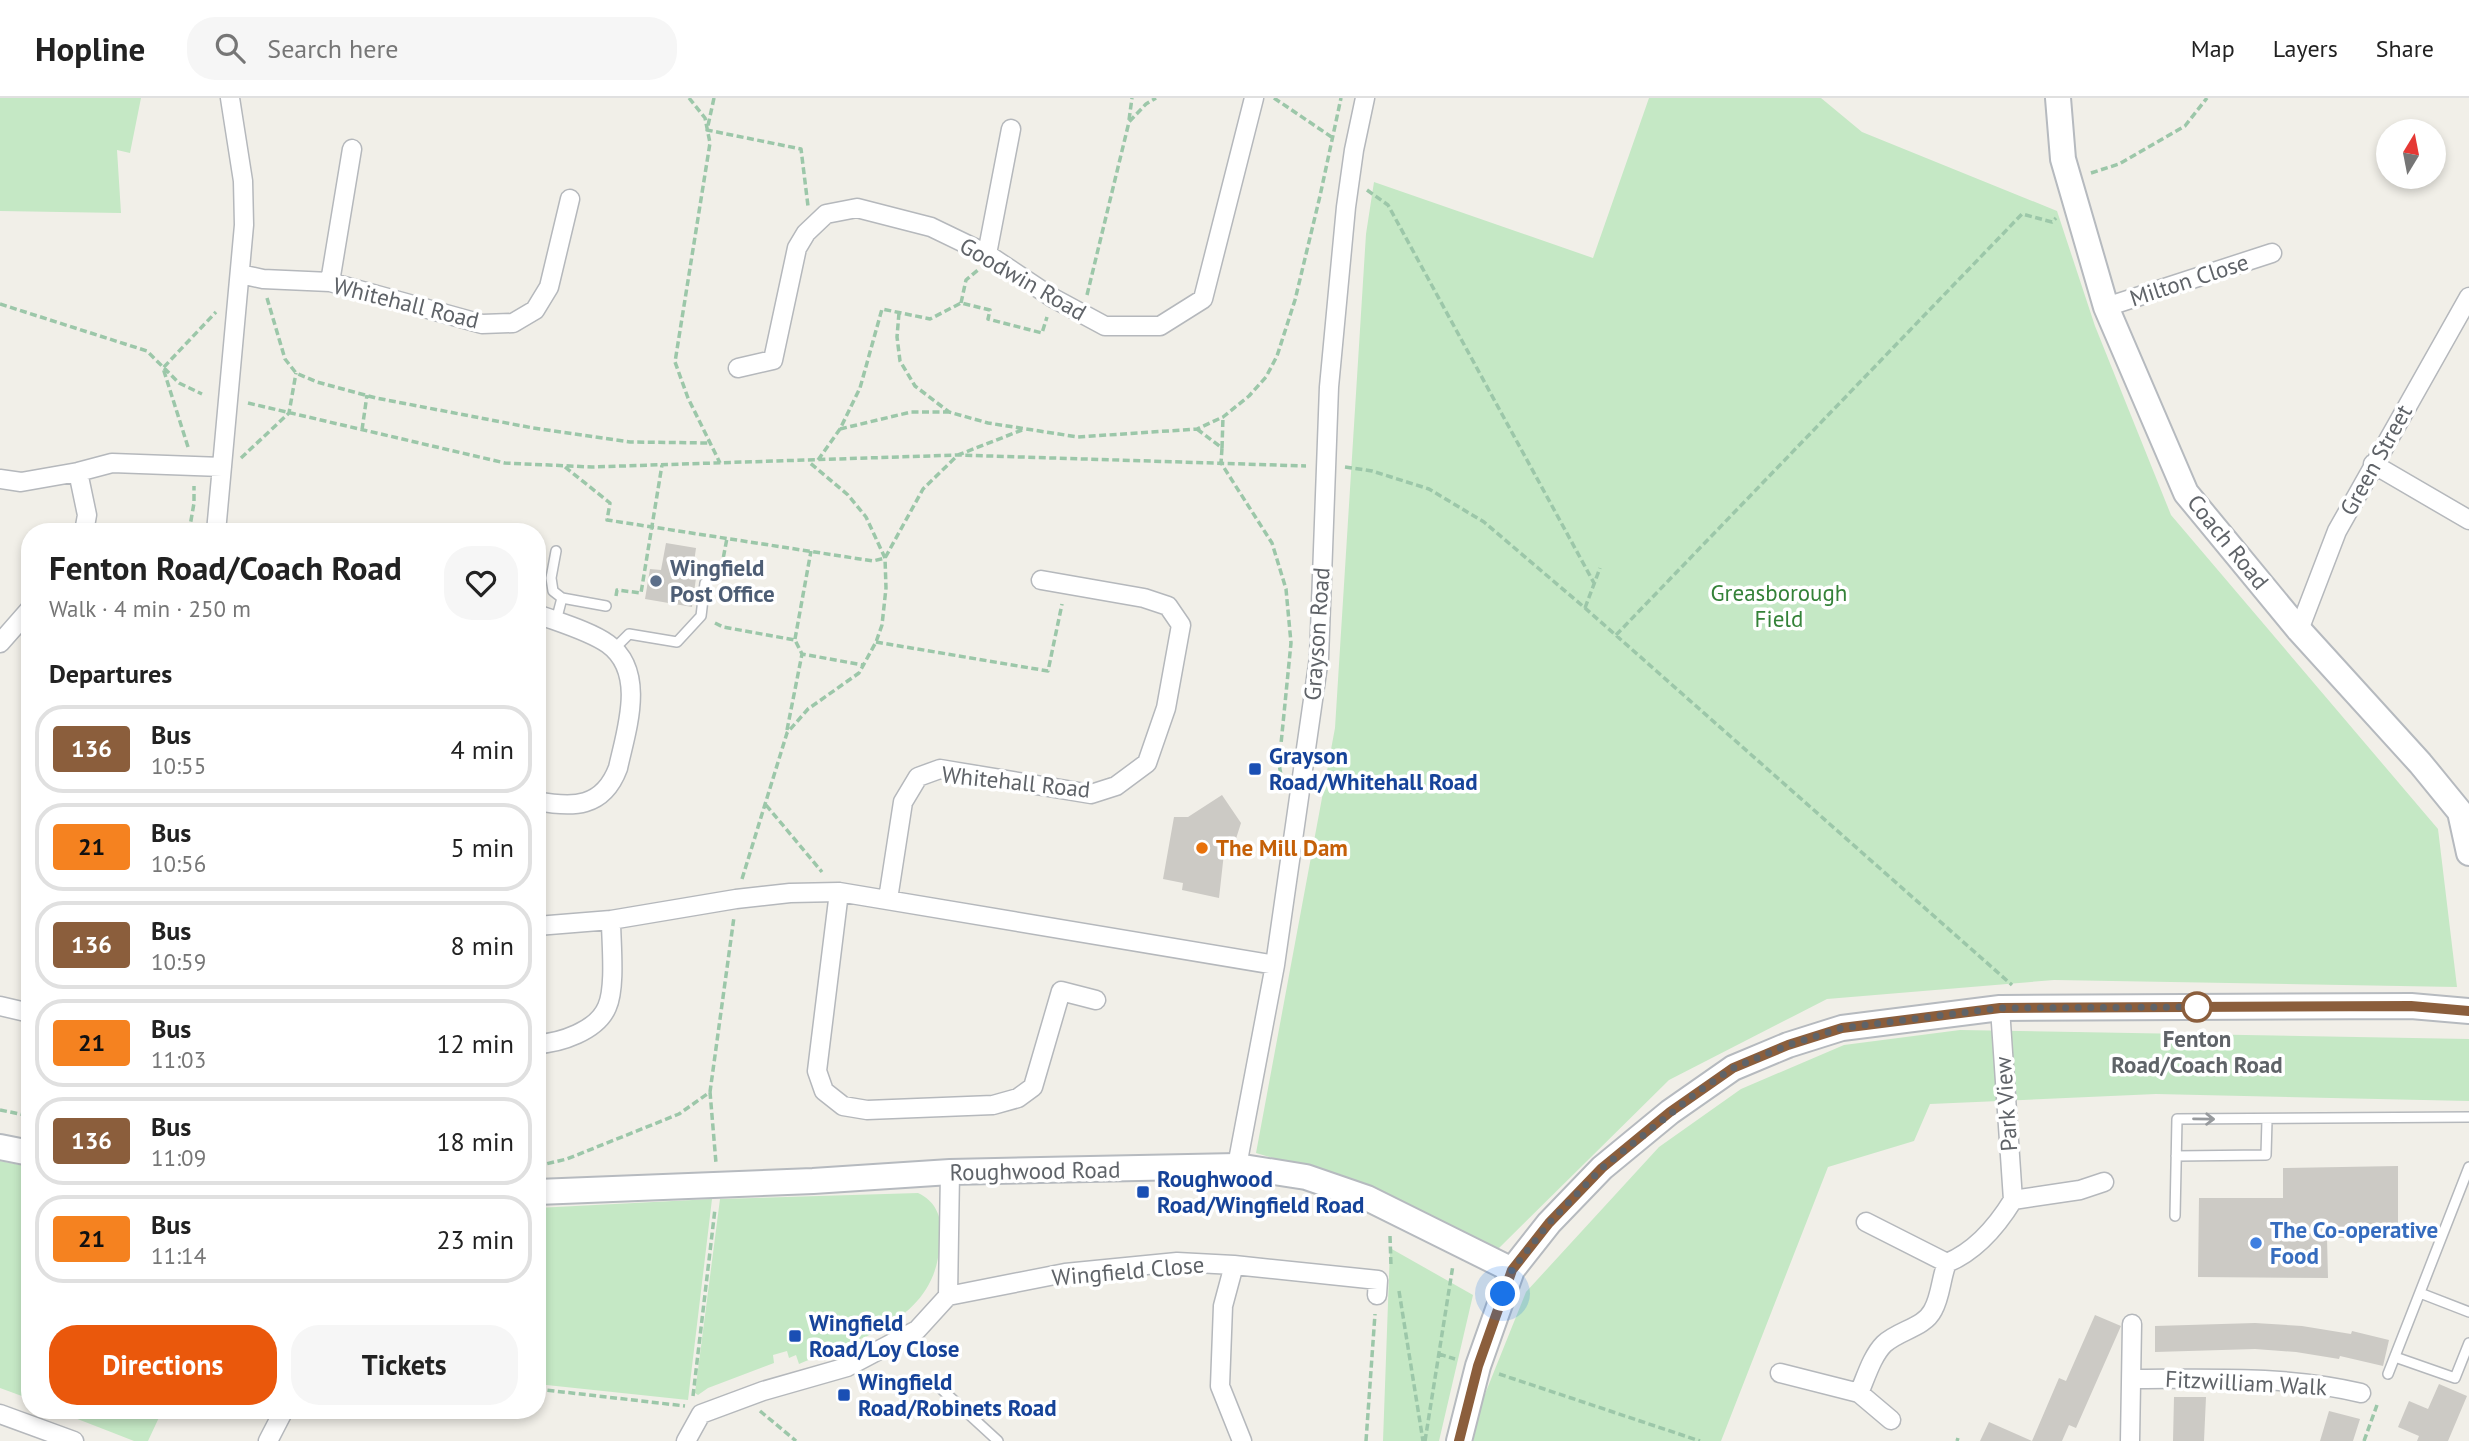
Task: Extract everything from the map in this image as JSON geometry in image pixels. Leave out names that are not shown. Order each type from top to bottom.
[{"type":"street","points":[[217,523],[244,225],[243,180],[230,98]]},
{"type":"street","name":"Goodwin Road","points":[[738,368],[773,360],[797,248],[811,229],[826,214],[857,208],[931,227],[987,254],[1053,298],[1105,326],[1160,326],[1203,299],[1254,98]]},
{"type":"street","name":"Grayson Road","points":[[1237,1166],[1275,965],[1319,658],[1329,387],[1350,179],[1365,98]]},
{"type":"street","name":"Coach Road","points":[[2058,98],[2063,159],[2106,307],[2186,493],[2299,630],[2420,763],[2460,812],[2469,853]]},
{"type":"street","points":[[987,254],[1011,129]]},
{"type":"street","points":[[330,282],[352,149]]},
{"type":"street","name":"Whitehall Road","points":[[240,274],[262,279],[330,282],[482,324],[513,323],[534,310],[549,287],[570,199]]},
{"type":"street","name":"Milton Close","points":[[2106,307],[2272,253]]},
{"type":"street","name":"Green Street","points":[[2299,630],[2337,531],[2469,297]]},
{"type":"street","points":[[0,480],[21,482],[112,463],[222,467]]},
{"type":"street","points":[[2373,464],[2469,520]]},
{"type":"street","points":[[78,472],[87,515],[86,523]]},
{"type":"street","name":"Whitehall Road","points":[[888,899],[903,802],[918,777],[940,769],[1091,794],[1116,786],[1147,763],[1166,708],[1181,625],[1168,606],[1144,598],[1041,580]]},
{"type":"street","points":[[546,617],[607,643],[614,649],[624,663],[632,695],[614,780],[593,799],[579,806],[546,803]]},
{"type":"street","points":[[0,643],[21,620]]},
{"type":"street","points":[[546,925],[611,920],[736,899],[790,893],[839,892],[1275,965]]},
{"type":"street","points":[[839,892],[817,1071],[824,1091],[843,1106],[867,1110],[993,1105],[1018,1098],[1033,1087],[1061,991],[1096,999]]},
{"type":"street","points":[[546,1044],[557,1043],[589,1028],[607,1008],[612,975],[611,920]]},
{"type":"street","points":[[0,1006],[21,1011]]},
{"type":"street","points":[[1459,1441],[1478,1366],[1512,1270],[1549,1223],[1602,1168],[1670,1112],[1733,1068],[1788,1045],[1842,1028],[2000,1008],[2411,1006],[2469,1011]]},
{"type":"street","name":"Park View","points":[[2000,1008],[2013,1200]]},
{"type":"street","points":[[0,1147],[21,1151]]},
{"type":"street","name":"Roughwood Road","points":[[546,1192],[950,1172],[1237,1166],[1306,1177],[1367,1198],[1512,1270]]},
{"type":"street","points":[[686,1441],[701,1414],[847,1367],[917,1330],[948,1296],[950,1172]]},
{"type":"street","points":[[1859,1392],[1872,1361],[1884,1345],[1921,1323],[1933,1311],[1941,1275],[1947,1263],[1963,1256],[1977,1244],[1999,1222],[2013,1200],[2083,1197],[2104,1182]]},
{"type":"street","points":[[1866,1222],[1947,1263]]},
{"type":"street","name":"Wingfield Close","points":[[948,1296],[1065,1273],[1177,1262],[1234,1265],[1377,1287]]},
{"type":"street","points":[[1234,1265],[1223,1307],[1220,1386],[1235,1438]]},
{"type":"street","name":"Fitzwilliam Walk","points":[[2130,1441],[2132,1324]]},
{"type":"street","points":[[1780,1373],[1859,1392],[1891,1419]]},
{"type":"street","name":"Fitzwilliam Walk","points":[[2131,1379],[2274,1380],[2310,1383],[2361,1393]]},
{"type":"street","points":[[0,1414],[74,1441]]},
{"type":"street","points":[[268,1441],[279,1419]]},
{"type":"lane","points":[[556,551],[551,578],[553,591],[562,598],[610,605]]},
{"type":"lane","points":[[614,649],[629,634],[677,642],[701,616],[705,583]]},
{"type":"lane","points":[[556,621],[562,598]]},
{"type":"lane","points":[[2175,1216],[2177,1119],[2469,1117]]},
{"type":"lane","points":[[2176,1156],[2266,1155],[2267,1119]]},
{"type":"lane","points":[[2389,1374],[2469,1167]]},
{"type":"lane","points":[[2420,1293],[2469,1311]]},
{"type":"lane","points":[[2395,1357],[2455,1378],[2469,1343]]},
{"type":"lane","points":[[937,1384],[998,1441]]},
{"type":"path","points":[[689,98],[705,118],[710,143],[676,362],[688,398],[720,463]]},
{"type":"path","points":[[707,130],[714,98]]},
{"type":"path","points":[[1082,314],[1129,122],[1132,98]]},
{"type":"path","points":[[1129,122],[1146,104],[1156,98]]},
{"type":"path","points":[[1274,98],[1333,138]]},
{"type":"path","points":[[1616,635],[2022,215],[2052,222],[2072,191],[2185,126],[2207,98]]},
{"type":"path","points":[[707,130],[801,149],[811,229]]},
{"type":"path","points":[[1350,179],[1388,205],[1594,583]]},
{"type":"path","points":[[961,303],[966,280],[975,275],[987,254]]},
{"type":"path","points":[[262,279],[285,359],[296,373],[317,382],[367,395],[558,432],[630,442],[710,443]]},
{"type":"path","points":[[818,460],[840,429],[860,388],[882,309],[930,319],[961,303],[990,310],[988,319],[1042,333],[1053,298]]},
{"type":"path","points":[[0,304],[146,351],[179,383],[202,394]]},
{"type":"path","points":[[163,368],[219,309],[237,311]]},
{"type":"path","points":[[163,368],[194,465],[194,503],[191,523]]},
{"type":"path","points":[[222,467],[244,456],[289,412],[296,373]]},
{"type":"path","points":[[362,430],[367,395]]},
{"type":"path","points":[[248,404],[505,463],[592,467],[958,455],[1326,467],[1372,471],[1429,489],[1484,522],[1585,608],[2037,1007]]},
{"type":"path","points":[[840,429],[911,412],[950,412]]},
{"type":"path","points":[[1223,417],[1222,464],[1272,543],[1286,589],[1291,643],[1279,764],[1281,776]]},
{"type":"path","points":[[564,466],[610,503],[607,520],[873,561],[885,558],[923,489],[958,455],[1024,429]]},
{"type":"path","points":[[1197,429],[1222,448]]},
{"type":"path","points":[[787,733],[808,709],[859,673],[882,625],[886,588],[885,558],[866,517],[848,495],[807,461]]},
{"type":"path","points":[[610,605],[617,590],[641,593],[662,465]]},
{"type":"path","points":[[705,583],[721,570],[727,538]]},
{"type":"path","points":[[546,1390],[691,1407],[718,1185],[710,1092],[736,899],[787,733],[802,654],[795,640],[811,551]]},
{"type":"path","points":[[1585,608],[1600,568]]},
{"type":"path","points":[[876,642],[1048,671],[1067,584]]},
{"type":"path","points":[[701,616],[723,627],[795,640]]},
{"type":"path","points":[[802,654],[863,665]]},
{"type":"path","points":[[765,804],[839,892]]},
{"type":"path","points":[[546,1165],[567,1159],[679,1114],[710,1092]]},
{"type":"path","points":[[0,1110],[21,1114]]},
{"type":"path","points":[[1400,1213],[1388,1238],[1424,1441]]},
{"type":"path","points":[[1424,1441],[1451,1271],[1462,1244]]},
{"type":"path","points":[[1366,1441],[1377,1287],[1397,1281]]},
{"type":"path","points":[[1439,1354],[1458,1360]]},
{"type":"path","points":[[1497,1373],[1700,1441]]},
{"type":"path","points":[[746,1398],[796,1441]]},
{"type":"green space","points":[[0,98],[141,98],[130,153],[117,150],[121,213],[0,211]]},
{"type":"green space","name":"Greasborough Field","points":[[1649,98],[1821,98],[1862,132],[2057,211],[2095,326],[2171,515],[2438,829],[2457,987],[2054,980],[1827,999],[1669,1080],[1497,1250],[1349,1180],[1256,1153],[1335,728],[1366,234],[1374,182],[1593,258]]},
{"type":"green space","points":[[1960,1030],[2469,1039],[2469,1101],[2156,1094],[1930,1104],[1914,1141],[1828,1167],[1721,1441],[1473,1441],[1481,1404],[1526,1292],[1659,1147],[1741,1089],[1844,1045]]},
{"type":"green space","points":[[0,1161],[21,1165],[21,1396],[0,1388]]},
{"type":"green space","points":[[918,1193],[936,1209],[942,1242],[931,1281],[919,1299],[903,1314],[864,1338],[799,1364],[796,1355],[789,1358],[787,1351],[773,1355],[774,1363],[708,1388],[698,1395],[695,1393],[720,1199]]},
{"type":"green space","points":[[712,1199],[688,1400],[546,1385],[546,1208]]},
{"type":"green space","points":[[1390,1248],[1473,1295],[1439,1441],[1383,1441]]},
{"type":"green space","points":[[78,1419],[158,1419],[148,1441],[134,1441]]},
{"type":"building","points":[[666,543],[696,548],[692,607],[645,599],[650,569],[661,570]]},
{"type":"building","points":[[1222,795],[1241,823],[1234,845],[1225,844],[1219,898],[1182,890],[1183,883],[1163,879],[1174,817],[1188,817]]},
{"type":"building","points":[[2398,1166],[2398,1238],[2327,1238],[2328,1278],[2198,1277],[2199,1198],[2283,1198],[2283,1168]]},
{"type":"building","points":[[2095,1315],[2121,1326],[2076,1428],[2069,1425],[2062,1441],[2032,1441],[2059,1378],[2066,1381]]},
{"type":"building","points":[[2255,1323],[2302,1326],[2351,1334],[2352,1331],[2389,1340],[2383,1366],[2340,1356],[2339,1359],[2255,1349],[2155,1352],[2155,1326]]},
{"type":"building","points":[[2439,1384],[2467,1396],[2448,1441],[2417,1441],[2419,1436],[2398,1427],[2409,1401],[2428,1409]]},
{"type":"building","points":[[2174,1397],[2206,1397],[2204,1441],[2173,1441]]},
{"type":"building","points":[[2329,1411],[2360,1419],[2353,1441],[2320,1441]]},
{"type":"building","points":[[1989,1422],[2032,1441],[1980,1441]]},
{"type":"bus line","name":"136","points":[[1459,1441],[1478,1366],[1512,1270],[1549,1223],[1602,1168],[1670,1112],[1733,1068],[1788,1045],[1842,1028],[2000,1008],[2411,1006],[2469,1011]]},
{"type":"place","name":"Wingfield Post Office","points":[[656,581]]},
{"type":"place","name":"Grayson Road/Whitehall Road","points":[[1255,769]]},
{"type":"place","name":"The Mill Dam","points":[[1202,848]]},
{"type":"place","name":"Fenton Road/Coach Road","points":[[2197,1007]]},
{"type":"place","name":"Roughwood Road/Wingfield Road","points":[[1143,1192]]},
{"type":"place","name":"The Co-operative Food","points":[[2256,1243]]},
{"type":"place","name":"Wingfield Road/Loy Close","points":[[795,1336]]},
{"type":"place","name":"Wingfield Road/Robinets Road","points":[[844,1395]]},
{"type":"route","points":[[1503,1294],[1512,1270],[1549,1223],[1602,1168],[1670,1112],[1733,1068],[1788,1045],[1842,1028],[2000,1008],[2197,1007]]}]
